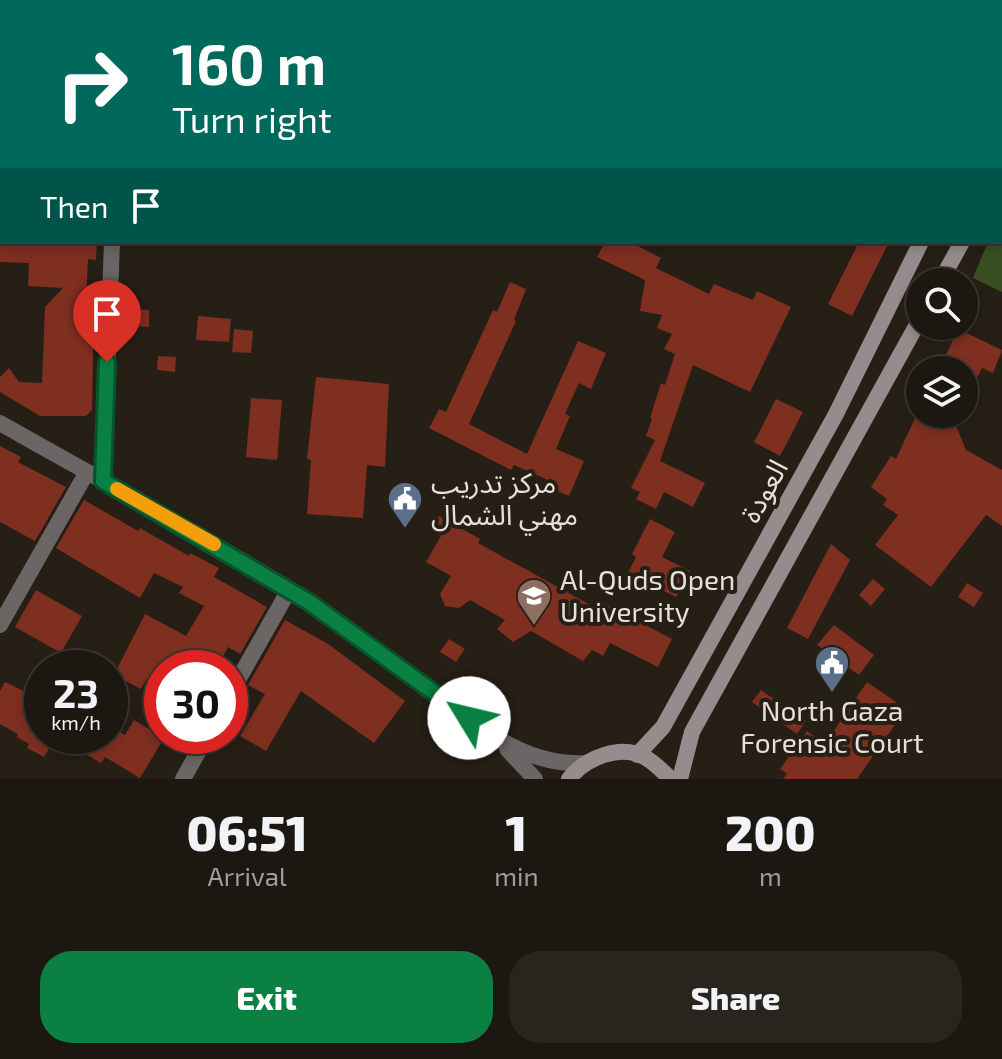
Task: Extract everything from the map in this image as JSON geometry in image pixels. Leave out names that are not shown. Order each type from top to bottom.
[{"type":"main road","name":"العودة","points":[[637,755],[663,727],[836,414],[920,244]]},
{"type":"main road","points":[[948,268],[961,244]]},
{"type":"main road","name":"العودة","points":[[680,779],[692,732],[908,340]]},
{"type":"main road","points":[[569,779],[586,763],[611,754],[645,758],[671,779]]},
{"type":"street","points":[[103,481],[112,244]]},
{"type":"street","points":[[0,423],[289,590],[494,736],[549,761],[586,763]]},
{"type":"street","points":[[0,625],[7,594],[87,472]]},
{"type":"street","points":[[248,662],[289,590]]},
{"type":"street","points":[[494,736],[535,779]]},
{"type":"street","points":[[183,779],[197,754]]},
{"type":"green space","points":[[987,244],[1002,244],[1002,292],[978,280],[977,268]]},
{"type":"building","points":[[0,244],[97,244],[96,260],[88,259],[86,300],[93,306],[93,353],[92,410],[86,416],[40,416],[0,392],[0,377],[9,368],[19,382],[42,383],[45,307],[63,288],[28,286],[29,263],[0,262]]},
{"type":"building","points":[[604,244],[634,244],[661,258],[656,268],[709,294],[714,284],[753,300],[757,291],[791,307],[750,392],[693,365],[660,461],[705,483],[693,507],[664,492],[656,509],[636,499],[640,492],[631,488],[655,440],[646,436],[650,418],[661,383],[665,385],[675,354],[664,349],[672,334],[657,328],[662,315],[640,311],[645,280],[597,257]]},
{"type":"building","points":[[858,244],[888,244],[852,316],[828,304]]},
{"type":"building","points":[[510,282],[526,289],[516,321],[469,424],[527,454],[578,341],[606,353],[591,389],[579,383],[565,414],[570,416],[556,449],[584,461],[569,496],[544,485],[546,479],[514,465],[511,470],[429,428],[439,409],[446,412],[493,310],[497,312]]},
{"type":"building","points":[[135,309],[149,310],[149,327],[134,326]]},
{"type":"building","points":[[198,316],[231,319],[229,342],[196,340]]},
{"type":"building","points":[[234,329],[253,331],[251,353],[232,352]]},
{"type":"building","points":[[978,339],[1002,350],[993,373],[982,368],[978,376],[978,356],[945,356],[953,340]]},
{"type":"building","points":[[158,356],[176,357],[175,372],[157,370]]},
{"type":"building","points":[[316,377],[389,384],[385,467],[367,465],[363,518],[307,514],[311,460],[307,459]]},
{"type":"building","points":[[251,398],[282,400],[277,460],[246,457]]},
{"type":"building","points":[[776,399],[803,412],[780,456],[754,442]]},
{"type":"building","points":[[910,428],[957,428],[966,450],[1002,470],[1002,526],[986,515],[931,587],[875,545],[898,515],[883,505],[887,499],[871,487],[891,456],[896,459]]},
{"type":"building","points":[[0,446],[21,457],[18,462],[66,487],[35,541],[0,522]]},
{"type":"building","points":[[84,500],[138,531],[140,528],[189,556],[190,553],[219,568],[214,577],[267,607],[242,650],[228,647],[226,650],[144,650],[144,684],[141,689],[128,682],[127,650],[145,614],[186,636],[204,606],[179,593],[183,587],[154,573],[140,598],[56,548]]},
{"type":"building","points":[[439,516],[480,539],[478,543],[594,607],[599,601],[672,639],[658,667],[610,643],[603,656],[592,650],[583,661],[531,631],[513,642],[497,629],[505,620],[470,600],[459,608],[445,606],[440,594],[451,576],[426,562],[441,536],[430,531]]},
{"type":"building","points":[[650,519],[675,532],[662,557],[690,571],[676,597],[628,573],[636,557],[632,554]]},
{"type":"building","points":[[831,544],[850,560],[808,639],[787,628]]},
{"type":"building","points":[[873,579],[885,589],[871,606],[859,595]]},
{"type":"building","points":[[967,583],[983,593],[974,607],[958,597]]},
{"type":"building","points":[[36,590],[82,616],[63,650],[56,650],[15,627]]},
{"type":"building","points":[[285,620],[328,644],[405,701],[374,743],[301,691],[266,751],[248,741],[248,723],[265,694],[248,685]]},
{"type":"building","points":[[834,625],[874,655],[859,675],[817,645]]},
{"type":"building","points":[[449,639],[465,649],[456,662],[440,652]]},
{"type":"building","points":[[5,682],[24,691],[24,741],[0,724],[0,691]]},
{"type":"building","points":[[867,682],[906,709],[857,779],[783,779],[787,774],[780,769],[807,731],[825,744]]},
{"type":"building","points":[[761,690],[806,721],[797,734],[752,702]]},
{"type":"building","points":[[134,720],[144,726],[144,754],[154,754],[140,778],[105,757],[101,763],[85,754],[128,754],[128,730]]},
{"type":"slow traffic","points":[[117,489],[214,544]]},
{"type":"place","name":"مركز تدريب مهني الشمال","points":[[405,530]]},
{"type":"place","name":"Al-Quds Open University","points":[[534,627]]},
{"type":"place","name":"North Gaza Forensic Court","points":[[832,694]]},
{"type":"route","points":[[107,362],[103,481],[309,602],[469,718]]}]
